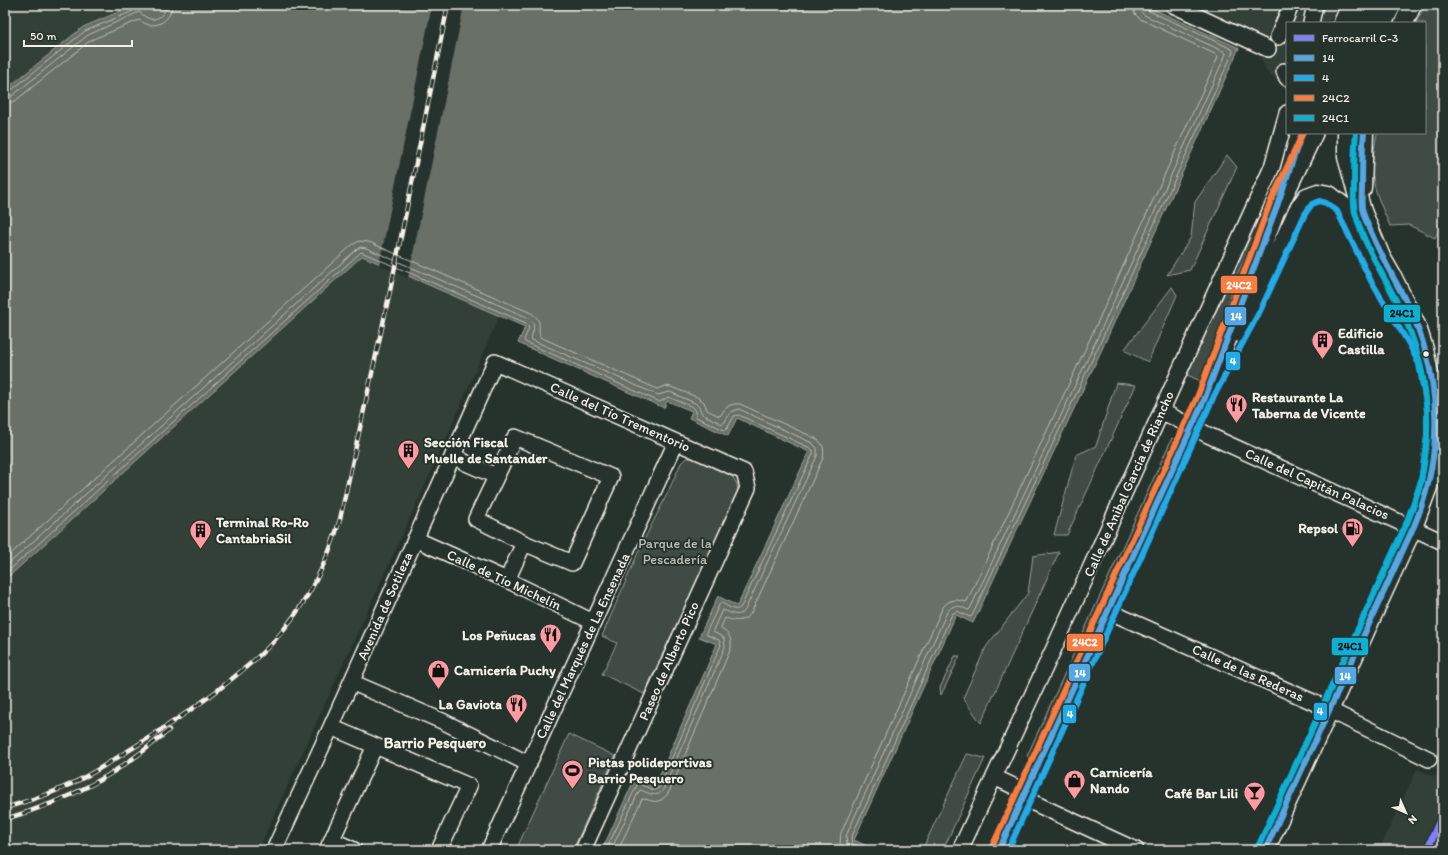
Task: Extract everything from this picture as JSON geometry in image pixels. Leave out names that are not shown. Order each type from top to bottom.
[{"type":"highway","points":[[1364,22],[1371,5]]},
{"type":"highway","points":[[1382,22],[1390,5]]},
{"type":"highway","points":[[1277,206],[1312,134]]},
{"type":"main road","points":[[1343,22],[1351,5]]},
{"type":"main road","points":[[1404,22],[1412,5]]},
{"type":"main road","points":[[999,850],[1207,392],[1277,206],[1302,134]]},
{"type":"main road","points":[[1265,850],[1413,527],[1429,484],[1436,437],[1435,408],[1427,362],[1417,327],[1399,289],[1381,257],[1362,211],[1347,157],[1347,134]]},
{"type":"main road","points":[[1362,211],[1362,163],[1364,134]]},
{"type":"main road","points":[[1207,392],[1254,306],[1298,210],[1307,197],[1318,193],[1329,195],[1342,206],[1378,277],[1416,340],[1427,362]]},
{"type":"street","points":[[1173,5],[1268,49]]},
{"type":"street","points":[[1278,37],[1291,5]]},
{"type":"street","points":[[1311,22],[1315,5]]},
{"type":"street","name":"Calle de Anibal García de Riancho","points":[[960,850],[1056,646],[1272,167],[1286,117]]},
{"type":"street","name":"Calle del Tío Trementorio","points":[[495,362],[744,472]]},
{"type":"street","name":"Avenida de Sotileza","points":[[274,850],[495,362]]},
{"type":"street","name":"Calle del Capitán Palacios","points":[[1161,412],[1443,542]]},
{"type":"street","points":[[515,437],[611,477],[572,563],[524,542],[476,520],[515,437]]},
{"type":"street","name":"Calle del Marqués de La Ensenada","points":[[489,850],[676,442]]},
{"type":"street","points":[[453,455],[466,463],[496,476]]},
{"type":"street","name":"Paseo de Alberto Pico","points":[[583,850],[748,488],[744,472]]},
{"type":"street","name":"Calle de Tío Michelín","points":[[415,539],[507,580],[593,622]]},
{"type":"street","points":[[507,580],[524,542]]},
{"type":"street","name":"Calle de las Rederas","points":[[1108,611],[1329,710],[1429,758]]},
{"type":"street","points":[[351,682],[442,721],[529,764]]},
{"type":"street","points":[[331,727],[469,786],[439,850]]},
{"type":"street","points":[[354,850],[329,845],[375,746]]},
{"type":"street","points":[[994,777],[1024,795],[1136,850]]},
{"type":"shaded area","points":[[5,5],[135,5],[83,27],[5,90]]},
{"type":"shaded area","points":[[1144,5],[1337,5],[1330,22],[1286,22],[1286,86],[1283,88],[1280,83],[1267,72],[1257,52],[1241,44],[1239,48]]},
{"type":"shaded area","points":[[362,256],[499,316],[442,448],[258,850],[5,850],[5,580]]},
{"type":"shaded area","points":[[1443,765],[1443,850],[1379,850],[1417,769],[1435,777]]},
{"type":"green space","points":[[1425,5],[1443,5],[1443,221],[1435,238],[1409,225],[1390,226],[1381,205],[1372,175],[1377,134],[1426,134],[1426,22],[1416,22]]},
{"type":"green space","points":[[1227,155],[1237,167],[1190,270],[1167,275],[1191,237],[1195,202]]},
{"type":"green space","points":[[1276,176],[1280,178],[1238,273],[1201,381],[1187,375],[1261,213]]},
{"type":"green space","points":[[1172,287],[1177,295],[1148,362],[1124,350]]},
{"type":"green space","points":[[1116,383],[1136,385],[1067,535],[1054,535],[1076,455],[1096,446]]},
{"type":"green space","points":[[1172,438],[1175,440],[1030,758],[1027,756]]},
{"type":"green space","name":"Parque de la Pescadería","points":[[688,458],[692,458],[728,474],[735,481],[738,491],[676,630],[672,634],[644,694],[602,674],[617,643],[602,636],[641,546],[681,463]]},
{"type":"green space","points":[[1059,552],[981,723],[963,698],[986,647],[1028,593],[1033,556]]},
{"type":"green space","points":[[955,656],[960,656],[941,695],[940,688]]},
{"type":"green space","name":"Pistas polideportivas Barrio Pesquero","points":[[569,734],[615,756],[573,850],[516,850]]},
{"type":"green space","points":[[967,754],[985,758],[943,850],[922,850]]},
{"type":"water","points":[[135,5],[146,6],[153,10],[159,5],[1144,5],[1239,48],[1103,347],[973,623],[956,615],[854,840],[869,847],[868,850],[602,850],[635,778],[655,786],[717,644],[699,637],[718,596],[737,606],[809,452],[737,418],[728,436],[689,418],[692,411],[667,401],[664,408],[518,343],[525,327],[362,256],[5,580],[5,90],[83,27]]},
{"type":"pier","points":[[432,5],[464,5],[408,278],[379,265]]},
{"type":"railway","points":[[5,808],[34,799],[72,784],[136,746],[198,705],[246,667],[273,642],[297,612],[313,587],[331,547],[340,519],[389,296],[448,5]]},
{"type":"railway","points":[[5,819],[29,812],[92,784],[131,760],[169,730]]},
{"type":"rail line","name":"C-3","points":[[1427,850],[1443,813]]},
{"type":"transit line","name":"14","points":[[999,850],[1205,398],[1277,206],[1302,134]]},
{"type":"transit line","name":"24C2","points":[[992,847],[1198,395],[1270,203],[1303,134]]},
{"type":"transit line","name":"24C1","points":[[1258,847],[1407,523],[1417,496],[1427,441],[1427,413],[1419,359],[1399,306],[1368,248],[1355,212],[1354,167],[1356,134]]},
{"type":"transit line","name":"14","points":[[1265,850],[1414,526],[1424,498],[1431,470],[1435,442],[1433,385],[1427,356],[1418,328],[1367,224],[1363,212],[1362,153],[1364,134]]},
{"type":"transit line","name":"4","points":[[1008,850],[1214,396],[1261,309],[1305,214],[1312,204],[1319,201],[1326,203],[1337,211],[1371,281],[1409,344],[1419,364],[1427,409],[1427,436],[1421,482],[1406,524],[1258,847]]},
{"type":"place","name":"Edificio Castilla","points":[[1323,360]]},
{"type":"place","name":"Restaurante La Taberna de Vicente","points":[[1236,424]]},
{"type":"place","name":"Sección Fiscal Muelle de Santander","points":[[409,470]]},
{"type":"place","name":"Repsol","points":[[1353,548]]},
{"type":"place","name":"Terminal Ro-Ro CantabriaSil","points":[[200,550]]},
{"type":"place","name":"Los Peñucas","points":[[551,654]]},
{"type":"place","name":"Carnicería Puchy","points":[[438,690]]},
{"type":"place","name":"La Gaviota","points":[[517,724]]},
{"type":"place","name":"Pistas polideportivas Barrio Pesquero","points":[[572,790]]},
{"type":"place","name":"Carnicería Nando","points":[[1074,800]]},
{"type":"place","name":"Café Bar Lili","points":[[1254,812]]},
{"type":"district","name":"Barrio Pesquero","points":[[435,743]]}]
